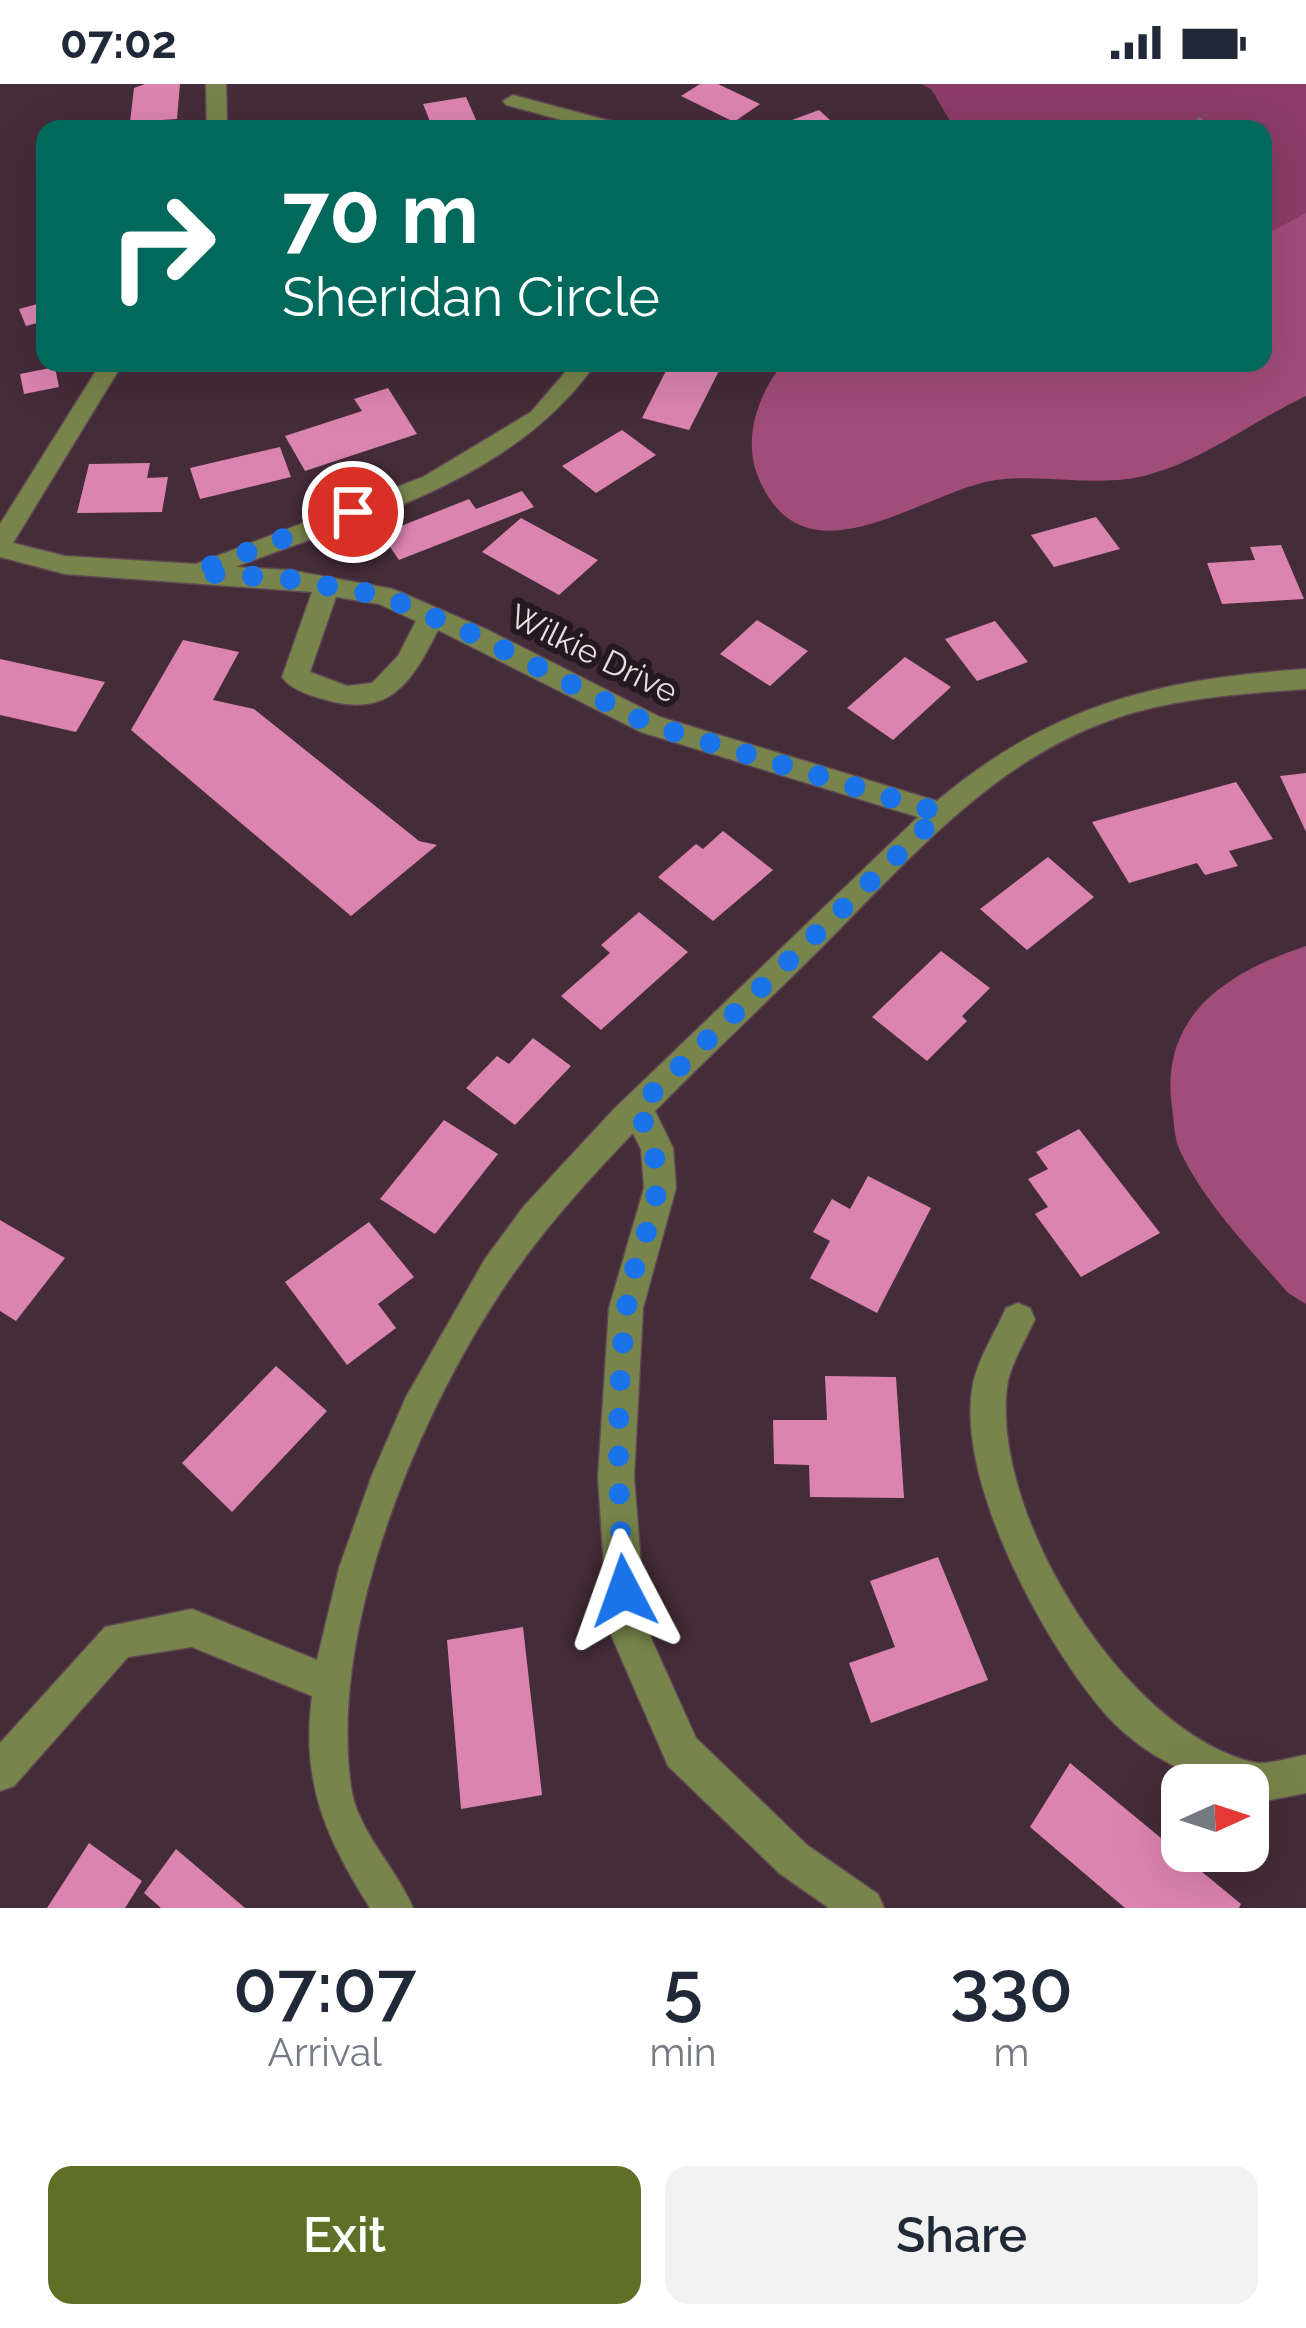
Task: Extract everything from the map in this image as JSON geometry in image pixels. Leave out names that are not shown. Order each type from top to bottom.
[{"type":"street","points":[[216,84],[218,120]]},
{"type":"street","points":[[510,92],[524,120]]},
{"type":"street","points":[[510,92],[592,120]]},
{"type":"street","points":[[0,546],[106,372]]},
{"type":"street","points":[[195,572],[432,483],[539,418],[577,372]]},
{"type":"street","name":"Wilkie Drive","points":[[0,546],[65,565],[195,572],[327,585],[384,596],[651,725],[941,813]]},
{"type":"street","points":[[327,585],[295,677],[361,697],[386,691],[401,677],[431,617]]},
{"type":"street","points":[[393,1908],[331,1790],[332,1685],[356,1572],[402,1444],[462,1328],[533,1220],[637,1108],[941,813],[1036,742],[1143,697],[1306,679]]},
{"type":"street","points":[[637,1108],[656,1148],[660,1187],[626,1308],[616,1477],[627,1628],[682,1752],[793,1859],[864,1908]]},
{"type":"street","points":[[1018,1319],[990,1385],[994,1462],[1022,1551],[1079,1647],[1126,1708],[1187,1752],[1254,1783],[1306,1774]]},
{"type":"street","points":[[0,1772],[118,1640],[192,1628],[332,1685]]},
{"type":"path","points":[[1201,120],[1205,115]]},
{"type":"shaded area","points":[[921,84],[1306,84],[1306,317],[1272,326],[1272,120],[950,120],[931,89]]},
{"type":"shaded area","points":[[1306,213],[1306,396],[1191,459],[1132,478],[996,480],[866,525],[833,531],[803,526],[777,509],[757,474],[753,430],[777,372],[1272,372],[1272,231]]},
{"type":"shaded area","points":[[1306,946],[1306,1304],[1288,1293],[1244,1243],[1192,1172],[1176,1136],[1171,1075],[1176,1047],[1205,1002],[1250,969]]},
{"type":"building","points":[[180,84],[177,119],[130,120],[134,88]]},
{"type":"building","points":[[700,84],[718,84],[760,104],[730,120],[681,96]]},
{"type":"building","points":[[466,97],[476,120],[429,120],[423,104]]},
{"type":"building","points":[[819,110],[830,120],[792,120]]},
{"type":"building","points":[[36,304],[36,323],[26,326],[19,309]]},
{"type":"building","points":[[56,372],[59,387],[24,394],[20,374]]},
{"type":"building","points":[[665,372],[718,372],[689,430],[642,418]]},
{"type":"building","points":[[388,388],[417,434],[305,471],[285,436],[362,411],[354,399]]},
{"type":"building","points":[[622,430],[656,455],[596,493],[562,466]]},
{"type":"building","points":[[280,447],[291,477],[200,499],[190,468]]},
{"type":"building","points":[[150,463],[147,478],[168,477],[162,512],[77,513],[89,464]]},
{"type":"building","points":[[522,491],[534,507],[399,560],[381,534],[469,499],[476,509]]},
{"type":"building","points":[[1096,517],[1120,549],[1054,567],[1031,535]]},
{"type":"building","points":[[521,518],[598,560],[559,595],[482,552]]},
{"type":"building","points":[[1281,545],[1304,599],[1222,604],[1207,563],[1255,560],[1250,547]]},
{"type":"building","points":[[757,620],[808,651],[770,686],[720,654]]},
{"type":"building","points":[[995,621],[1028,662],[977,681],[945,639]]},
{"type":"building","points":[[183,640],[239,652],[213,700],[254,709],[419,841],[437,845],[351,916],[131,730]]},
{"type":"building","points":[[905,657],[951,687],[893,740],[847,708]]},
{"type":"building","points":[[0,659],[105,682],[76,732],[0,715]]},
{"type":"building","points":[[1306,773],[1306,832],[1280,776]]},
{"type":"building","points":[[1236,782],[1273,839],[1229,851],[1238,866],[1205,875],[1197,863],[1129,883],[1092,822]]},
{"type":"building","points":[[723,831],[773,870],[713,921],[658,877],[696,844],[703,849]]},
{"type":"building","points":[[1048,857],[1094,897],[1027,950],[980,909]]},
{"type":"building","points":[[639,912],[688,952],[601,1030],[561,996],[610,953],[601,945]]},
{"type":"building","points":[[941,951],[990,988],[962,1016],[967,1021],[927,1061],[872,1017]]},
{"type":"building","points":[[533,1038],[571,1066],[515,1125],[466,1088],[497,1056],[509,1064]]},
{"type":"building","points":[[444,1120],[498,1154],[435,1234],[380,1199]]},
{"type":"building","points":[[1079,1129],[1160,1233],[1081,1277],[1035,1214],[1048,1207],[1028,1179],[1048,1169],[1036,1152]]},
{"type":"building","points":[[868,1176],[931,1208],[877,1313],[810,1278],[830,1241],[813,1232],[832,1199],[850,1209]]},
{"type":"building","points":[[0,1220],[65,1258],[16,1321],[0,1311]]},
{"type":"building","points":[[369,1222],[414,1277],[378,1304],[396,1328],[347,1365],[285,1282]]},
{"type":"building","points":[[276,1366],[327,1411],[232,1512],[182,1463]]},
{"type":"building","points":[[825,1376],[896,1377],[904,1498],[810,1497],[809,1465],[774,1464],[773,1420],[827,1420]]},
{"type":"building","points":[[938,1557],[988,1680],[871,1723],[849,1663],[895,1647],[870,1581]]},
{"type":"building","points":[[523,1627],[542,1795],[461,1809],[447,1640]]},
{"type":"building","points":[[1070,1763],[1161,1838],[1161,1872],[1202,1872],[1241,1904],[1239,1908],[1125,1908],[1030,1827]]},
{"type":"building","points":[[89,1843],[142,1881],[125,1908],[47,1908]]},
{"type":"building","points":[[176,1849],[245,1908],[161,1908],[144,1893]]},
{"type":"route","points":[[353,512],[195,572],[289,579],[384,596],[479,637],[651,725],[941,813],[637,1108],[656,1148],[660,1187],[626,1308],[616,1477],[624,1591]]}]
